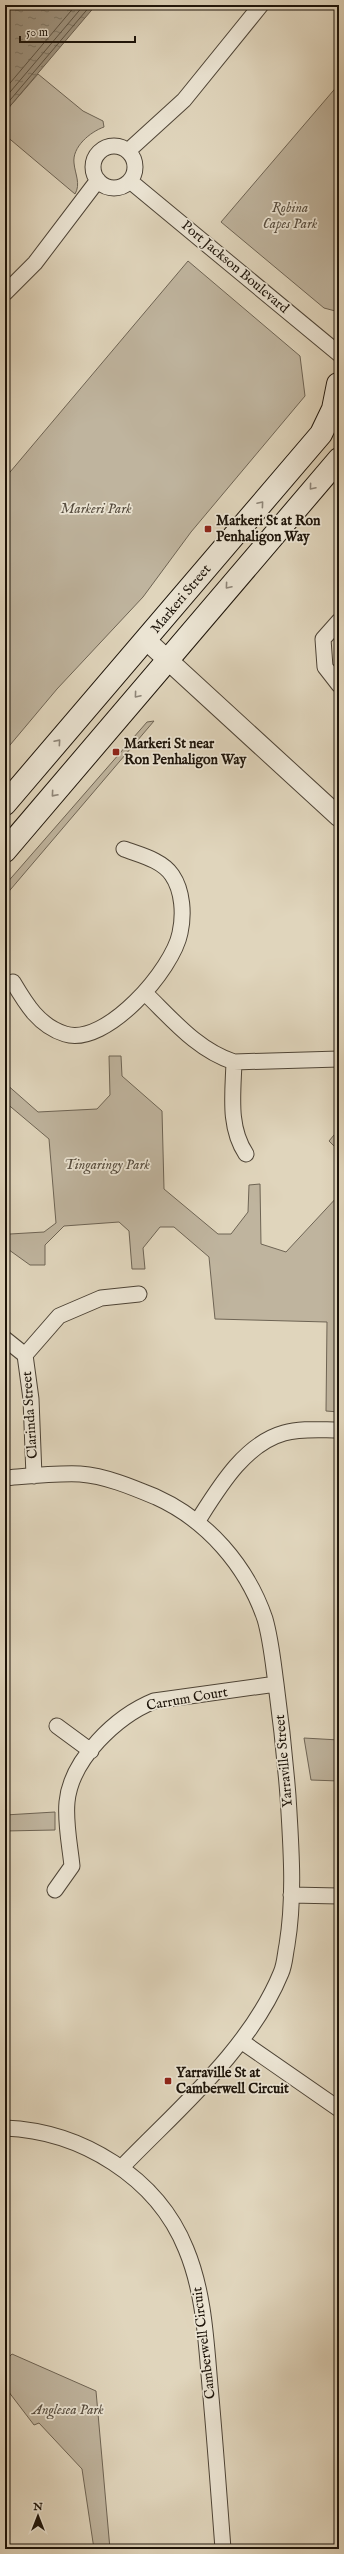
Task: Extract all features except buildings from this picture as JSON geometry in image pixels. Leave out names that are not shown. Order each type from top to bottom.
[{"type":"main road","name":"Markeri Street","points":[[5,804],[321,434],[333,409],[339,380]]},
{"type":"main road","name":"Markeri Street","points":[[5,851],[167,659],[339,459]]},
{"type":"street","points":[[128,151],[184,100],[261,5]]},
{"type":"street","points":[[115,147],[128,151],[132,156],[135,169],[130,181],[114,188],[98,180],[94,168],[97,155],[102,150],[115,147]]},
{"type":"street","points":[[5,293],[35,263],[98,180]]},
{"type":"street","name":"Port Jackson Boulevard","points":[[130,181],[339,354]]},
{"type":"street","points":[[339,621],[323,639],[325,667],[339,686]]},
{"type":"street","points":[[146,640],[339,817]]},
{"type":"street","points":[[13,982],[29,1009],[49,1027],[66,1035],[98,1031],[130,1008],[145,993],[174,951],[180,934],[182,913],[179,891],[171,874],[164,867],[124,849]]},
{"type":"street","points":[[145,993],[193,1040],[220,1057],[234,1062],[339,1059]]},
{"type":"street","points":[[234,1062],[233,1120],[238,1142],[246,1154]]},
{"type":"street","points":[[25,1355],[59,1316],[101,1298],[139,1294]]},
{"type":"street","name":"Clarinda Street","points":[[5,1339],[25,1355],[30,1399],[34,1476]]},
{"type":"street","points":[[197,1522],[219,1486],[251,1452],[266,1442],[284,1433],[313,1430],[339,1430]]},
{"type":"street","name":"Yarraville Street","points":[[5,1478],[81,1474],[127,1484],[175,1506],[197,1522],[225,1548],[254,1592],[265,1621],[276,1684],[284,1740],[292,1860],[291,1922],[283,1970],[263,2012],[241,2041],[122,2167]]},
{"type":"street","name":"Carrum Court","points":[[55,1890],[72,1866],[67,1812],[69,1790],[82,1763],[91,1751],[121,1719],[136,1708],[154,1701],[276,1684]]},
{"type":"street","points":[[57,1726],[91,1751]]},
{"type":"street","points":[[291,1895],[339,1896]]},
{"type":"street","points":[[241,2041],[339,2108]]},
{"type":"street","name":"Camberwell Circuit","points":[[5,2128],[24,2129],[72,2141],[122,2167],[164,2211],[186,2248],[194,2270],[204,2318],[223,2549]]},
{"type":"green space","points":[[38,74],[83,111],[103,121],[104,127],[88,136],[76,151],[74,163],[78,186],[75,194],[5,135],[5,112]]},
{"type":"green space","name":"Robina Capes Park","points":[[339,84],[339,312],[324,308],[221,222]]},
{"type":"green space","name":"Markeri Park","points":[[188,261],[300,356],[305,396],[191,532],[143,597],[57,689],[5,751],[5,478]]},
{"type":"green space","points":[[154,721],[5,896],[5,885],[147,722]]},
{"type":"green space","name":"Tingaringy Park","points":[[109,1056],[121,1056],[122,1076],[162,1111],[164,1189],[218,1234],[231,1234],[248,1212],[249,1185],[260,1184],[261,1244],[286,1252],[339,1195],[339,1412],[326,1411],[327,1322],[215,1319],[209,1257],[174,1227],[160,1227],[143,1248],[145,1269],[132,1269],[129,1231],[119,1222],[64,1226],[45,1245],[45,1265],[30,1265],[5,1247],[5,1232],[10,1234],[44,1232],[56,1223],[49,1139],[5,1102],[5,1083],[38,1112],[97,1109],[110,1095]]},
{"type":"green space","points":[[339,1129],[339,1151],[329,1141]]},
{"type":"green space","points":[[304,1738],[339,1740],[339,1781],[311,1780]]},
{"type":"green space","points":[[55,1812],[55,1830],[5,1831],[5,1815]]},
{"type":"green space","name":"Anglesea Park","points":[[12,2354],[96,2391],[110,2549],[94,2549],[82,2469],[39,2423],[34,2425],[5,2387],[5,2361]]},
{"type":"water","points":[[5,5],[96,5],[5,112]]},
{"type":"place","name":"Markeri St at Ron Penhaligon Way","points":[[208,529]]},
{"type":"place","name":"Markeri St near Ron Penhaligon Way","points":[[116,752]]},
{"type":"place","name":"Yarraville St at Camberwell Circuit","points":[[168,2081]]}]
